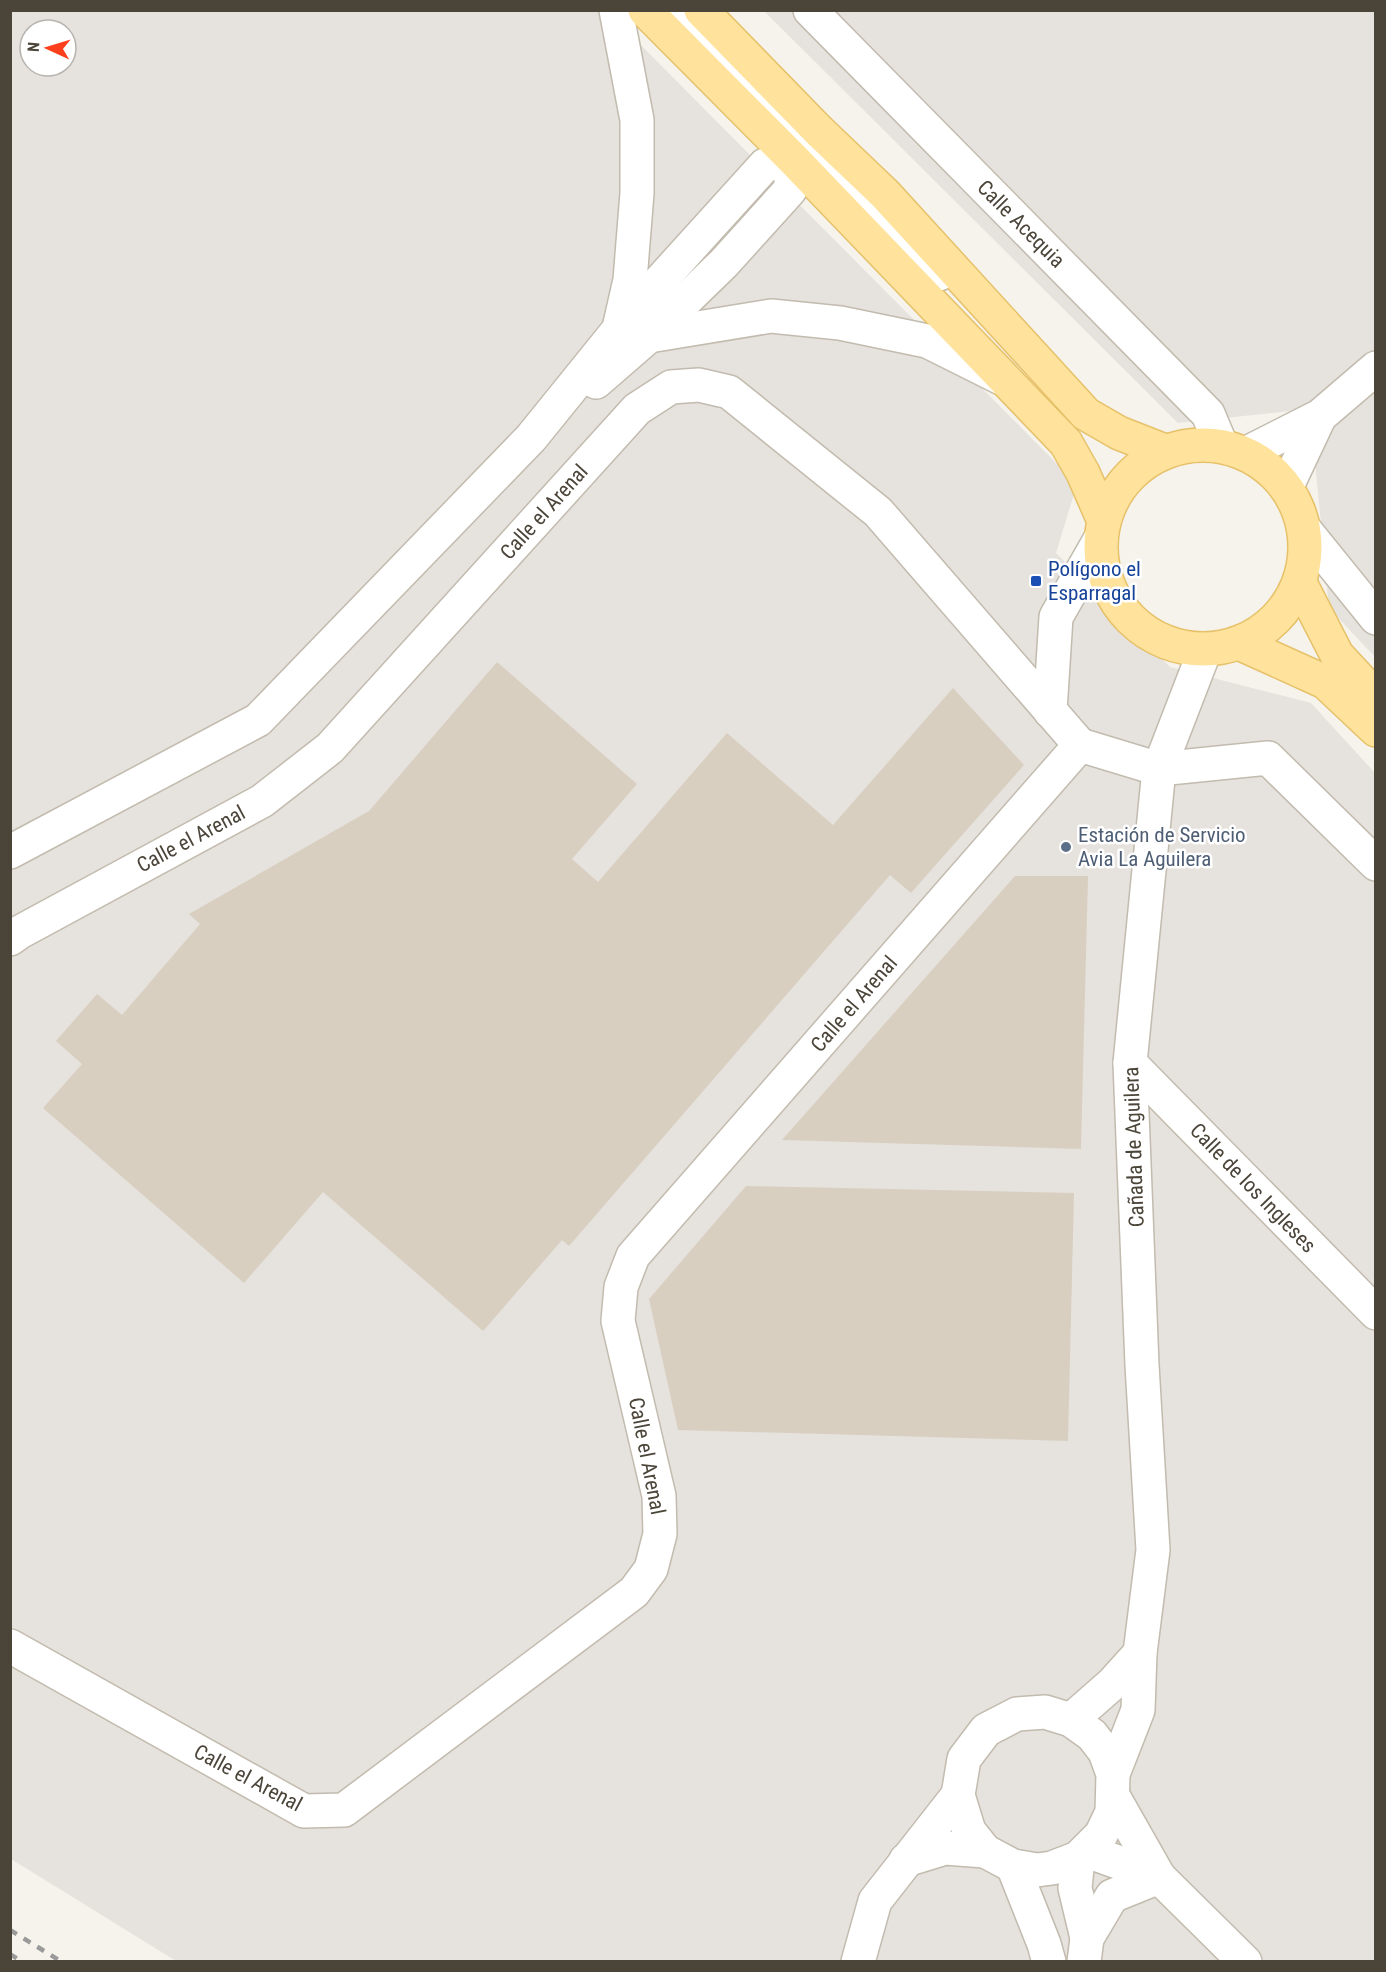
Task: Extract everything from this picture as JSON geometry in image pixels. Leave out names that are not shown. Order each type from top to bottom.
[{"type":"main road","points":[[645,10],[794,160],[1066,443],[1083,473],[1103,530],[1104,573],[1118,604],[1142,629],[1172,645],[1205,650],[1239,643],[1265,629],[1285,609],[1300,583],[1305,530],[1287,486],[1234,449],[1192,444],[1165,451],[1137,468],[1117,492],[1103,530]]},
{"type":"main road","points":[[701,10],[819,131],[885,194],[1086,414],[1119,433],[1165,451]]},
{"type":"main road","points":[[1300,583],[1337,655],[1376,697]]},
{"type":"main road","points":[[1239,643],[1325,682],[1376,730]]},
{"type":"street","points":[[616,10],[637,120],[637,193],[631,270],[634,332]]},
{"type":"street","points":[[10,852],[258,720],[634,332],[724,263],[790,190],[794,160],[791,125],[678,10]]},
{"type":"street","name":"Calle Acequia","points":[[810,10],[1208,414],[1234,449]]},
{"type":"street","points":[[794,160],[823,163],[975,308],[1012,332]]},
{"type":"street","points":[[634,332],[771,316],[840,323],[927,341],[1007,381]]},
{"type":"street","points":[[1234,449],[1320,416],[1376,368]]},
{"type":"street","name":"Calle el Arenal","points":[[10,939],[262,801],[330,748],[637,409],[671,387],[699,385],[729,392],[878,513],[1080,745],[633,1256],[621,1287],[618,1322],[659,1496],[660,1534],[651,1569],[634,1592],[344,1810],[304,1811],[10,1646]]},
{"type":"street","points":[[1287,486],[1320,416]]},
{"type":"street","points":[[1050,711],[1056,617],[1103,530]]},
{"type":"street","points":[[1305,530],[1376,618]]},
{"type":"street","name":"Cañada de Aguilera","points":[[1082,1854],[1101,1835],[1112,1812],[1113,1785],[1138,1710],[1140,1653],[1153,1550],[1142,1365],[1130,1063],[1159,769],[1205,650]]},
{"type":"street","points":[[1080,745],[1159,769],[1268,758],[1376,864]]},
{"type":"street","name":"Calle de los Ingleses","points":[[1130,1063],[1376,1313]]},
{"type":"street","points":[[1071,1720],[1112,1684],[1140,1653]]},
{"type":"street","points":[[1049,1962],[1044,1944],[999,1859],[969,1831],[958,1795],[964,1760],[986,1730],[1017,1714],[1045,1712],[1071,1720],[1092,1735],[1105,1752],[1113,1785],[1159,1877],[1245,1962]]},
{"type":"street","points":[[858,1962],[875,1901],[958,1795]]},
{"type":"street","points":[[906,1860],[945,1848],[999,1859],[1037,1870],[1052,1868],[1082,1854],[1159,1877]]},
{"type":"street","points":[[1082,1854],[1075,1888],[1085,1950]]},
{"type":"street","points":[[1085,1950],[1112,1896],[1159,1877]]},
{"type":"shaded area","points":[[11,11],[607,11],[1077,484],[1056,553],[1170,667],[1311,703],[1375,773],[1375,1961],[176,1961],[11,1859]]},
{"type":"shaded area","points":[[764,11],[1375,11],[1375,657],[1329,608],[1310,409],[1178,423]]},
{"type":"building","points":[[497,662],[637,784],[572,859],[598,882],[727,733],[833,825],[953,688],[1024,765],[911,893],[890,875],[569,1246],[562,1240],[483,1331],[323,1192],[244,1283],[43,1108],[82,1064],[56,1041],[97,994],[122,1015],[200,924],[189,914],[369,811]]},
{"type":"building","points":[[1015,876],[1088,876],[1081,1149],[782,1140]]},
{"type":"building","points":[[746,1186],[1074,1193],[1068,1441],[678,1430],[649,1299]]},
{"type":"railway","points":[[10,1930],[62,1962]]},
{"type":"railway","points":[[10,1954],[22,1962]]},
{"type":"place","name":"Polígono el Esparragal","points":[[1036,581]]},
{"type":"place","name":"Estación de Servicio Avia La Aguilera","points":[[1066,847]]}]
